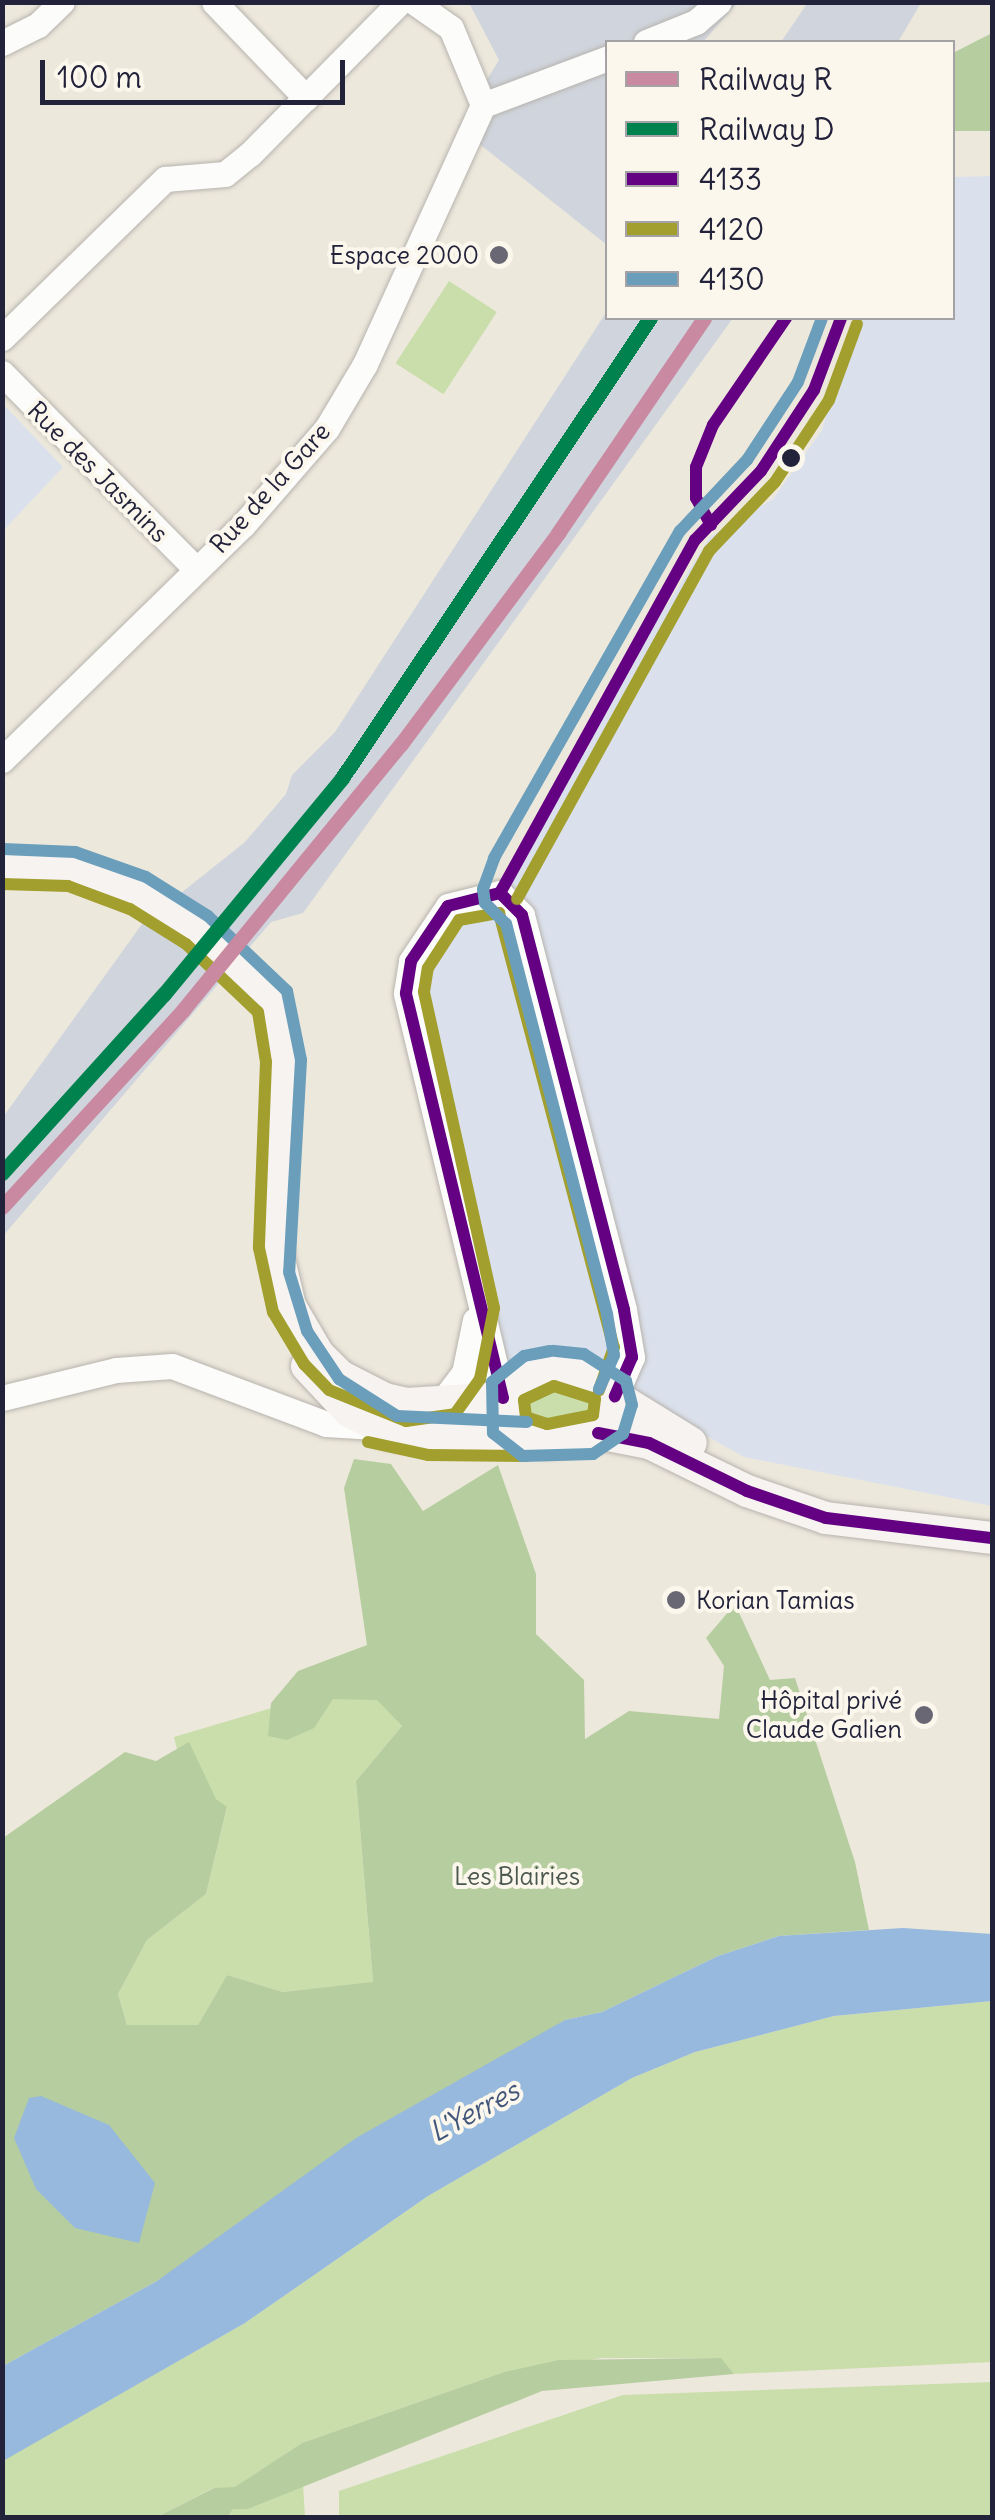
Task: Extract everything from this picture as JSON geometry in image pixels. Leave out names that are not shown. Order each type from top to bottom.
[{"type":"main road","points":[[2,866],[71,869],[160,905],[257,984],[283,1027],[272,1280],[290,1339],[308,1369],[327,1392],[375,1427],[466,1440],[572,1441],[598,1434],[649,1443],[748,1492],[826,1518],[992,1538]]},
{"type":"main road","points":[[275,1204],[282,1279],[318,1354],[340,1376],[385,1399],[441,1403],[504,1398]]},
{"type":"main road","points":[[526,1439],[509,1426],[504,1398],[514,1382],[553,1368],[594,1378],[615,1396],[737,1467],[809,1493],[870,1509],[992,1518]]},
{"type":"main road","points":[[598,1434],[614,1416],[615,1396]]},
{"type":"street","points":[[2,44],[38,26],[62,2]]},
{"type":"street","points":[[214,2],[306,98]]},
{"type":"street","points":[[2,338],[165,178],[225,174],[415,4],[451,28],[484,105],[605,59]]},
{"type":"street","points":[[650,40],[715,7]]},
{"type":"street","name":"Rue de la Gare","points":[[5,759],[291,472],[348,398],[484,105]]},
{"type":"street","name":"Rue des Jasmins","points":[[2,373],[196,569]]},
{"type":"street","points":[[504,1398],[477,1305],[406,993],[410,961],[448,906],[500,893],[522,915],[624,1310],[632,1357],[615,1396]]},
{"type":"street","points":[[441,1403],[464,1373],[477,1305]]},
{"type":"street","points":[[2,1398],[112,1371],[172,1366],[326,1424],[375,1427]]},
{"type":"street","points":[[282,1405],[310,1399],[315,1386],[308,1369]]},
{"type":"shaded area","points":[[808,2],[921,2],[899,40],[782,40]]},
{"type":"shaded area","points":[[469,3],[737,3],[705,40],[605,40],[605,243],[458,127],[499,60]]},
{"type":"shaded area","points":[[992,176],[992,1506],[744,1457],[566,1357],[502,1372],[411,961],[429,927],[502,890],[583,737],[710,537],[773,499],[822,430],[853,320],[955,320],[955,177]]},
{"type":"shaded area","points":[[605,314],[605,320],[732,320],[303,913],[271,922],[3,1236],[3,1117],[142,924],[245,842],[286,794],[292,775],[335,732]]},
{"type":"shaded area","points":[[3,404],[63,467],[2,531]]},
{"type":"green space","points":[[992,33],[992,131],[955,131],[955,52]]},
{"type":"green space","points":[[449,281],[497,312],[443,394],[396,363]]},
{"type":"green space","points":[[581,1385],[604,1405],[581,1431],[530,1424],[521,1412],[521,1400],[538,1386]]},
{"type":"green space","name":"Les Blairies","points":[[354,1459],[391,1464],[423,1511],[498,1465],[536,1574],[536,1634],[584,1680],[585,1739],[629,1711],[719,1719],[724,1666],[706,1638],[735,1604],[770,1680],[795,1678],[855,1862],[869,1930],[779,1936],[718,1956],[602,2012],[565,2020],[157,2281],[3,2366],[3,1838],[125,1752],[156,1761],[189,1742],[216,1799],[227,1807],[206,1894],[147,1940],[118,1994],[127,2025],[198,2025],[227,1975],[283,1992],[373,1982],[356,1781],[402,1726],[377,1700],[333,1699],[314,1728],[287,1740],[268,1736],[271,1703],[298,1671],[367,1645],[344,1488]]},
{"type":"green space","points":[[333,1699],[377,1699],[402,1726],[356,1781],[373,1983],[283,1992],[227,1975],[198,2025],[127,2025],[118,1994],[147,1940],[206,1894],[227,1808],[183,1773],[174,1737],[275,1707]]},
{"type":"green space","points":[[992,2001],[992,2362],[734,2374],[720,2358],[602,2358],[504,2372],[302,2443],[235,2488],[213,2488],[157,2517],[3,2517],[2,2461],[245,2323],[428,2196],[632,2078],[695,2052],[834,2016]]},
{"type":"green space","points":[[721,2358],[734,2374],[542,2391],[248,2509],[233,2509],[228,2517],[157,2517],[214,2488],[235,2487],[302,2443],[504,2372],[559,2360]]},
{"type":"green space","points":[[992,2382],[992,2517],[339,2517],[339,2491],[623,2395]]},
{"type":"green space","points":[[303,2484],[305,2517],[228,2518],[233,2509],[248,2509]]},
{"type":"water","name":"L'Yerres","points":[[903,1928],[992,1934],[992,2001],[834,2016],[695,2052],[632,2078],[428,2196],[245,2323],[3,2461],[3,2366],[157,2281],[356,2138],[565,2020],[602,2012],[718,1956],[779,1936]]},
{"type":"water","points":[[41,2096],[109,2125],[155,2183],[139,2243],[75,2228],[36,2189],[14,2138],[29,2098]]},
{"type":"rail line","name":"D","points":[[2,1173],[164,994],[342,778],[649,320]]},
{"type":"rail line","name":"R","points":[[2,1207],[183,1010],[401,744],[558,533],[703,320]]},
{"type":"transit line","name":"4133","points":[[711,525],[696,498],[696,467],[713,425],[785,320]]},
{"type":"transit line","name":"4130","points":[[599,1389],[614,1355],[607,1314],[506,924],[485,903],[483,889],[494,858],[680,531],[747,460],[798,382],[821,320]]},
{"type":"transit line","name":"4133","points":[[500,893],[695,540],[761,471],[814,390],[840,320]]},
{"type":"transit line","name":"4120","points":[[517,899],[709,551],[775,482],[829,400],[857,324]]},
{"type":"transit line","name":"4130","points":[[3,849],[75,852],[146,877],[208,916],[287,991],[301,1060],[289,1272],[307,1331],[339,1379],[397,1416],[527,1422]]},
{"type":"transit line","name":"4120","points":[[2,884],[68,886],[130,909],[186,944],[258,1012],[266,1062],[259,1248],[273,1312],[304,1364],[329,1390],[406,1421],[455,1414],[480,1379],[494,1308],[424,992],[428,968],[459,920],[499,913],[614,1347],[599,1390]]},
{"type":"transit line","name":"4133","points":[[503,1398],[406,993],[411,961],[448,906],[500,893],[522,915],[624,1310],[632,1357],[615,1396]]},
{"type":"transit line","name":"4130","points":[[550,1351],[524,1356],[492,1382],[493,1433],[522,1456],[593,1454],[623,1434],[632,1405],[626,1381],[584,1354],[554,1351]]},
{"type":"transit line","name":"4120","points":[[554,1386],[595,1399],[593,1415],[547,1424],[526,1417],[524,1400],[554,1386]]},
{"type":"transit line","name":"4133","points":[[598,1433],[649,1443],[747,1491],[826,1518],[992,1538]]},
{"type":"transit line","name":"4120","points":[[368,1442],[428,1455],[526,1456]]},
{"type":"place","name":"Espace 2000","points":[[499,255]]},
{"type":"place","name":"Korian Tamias","points":[[676,1600]]},
{"type":"place","name":"Hôpital privé Claude Galien","points":[[924,1715]]}]
